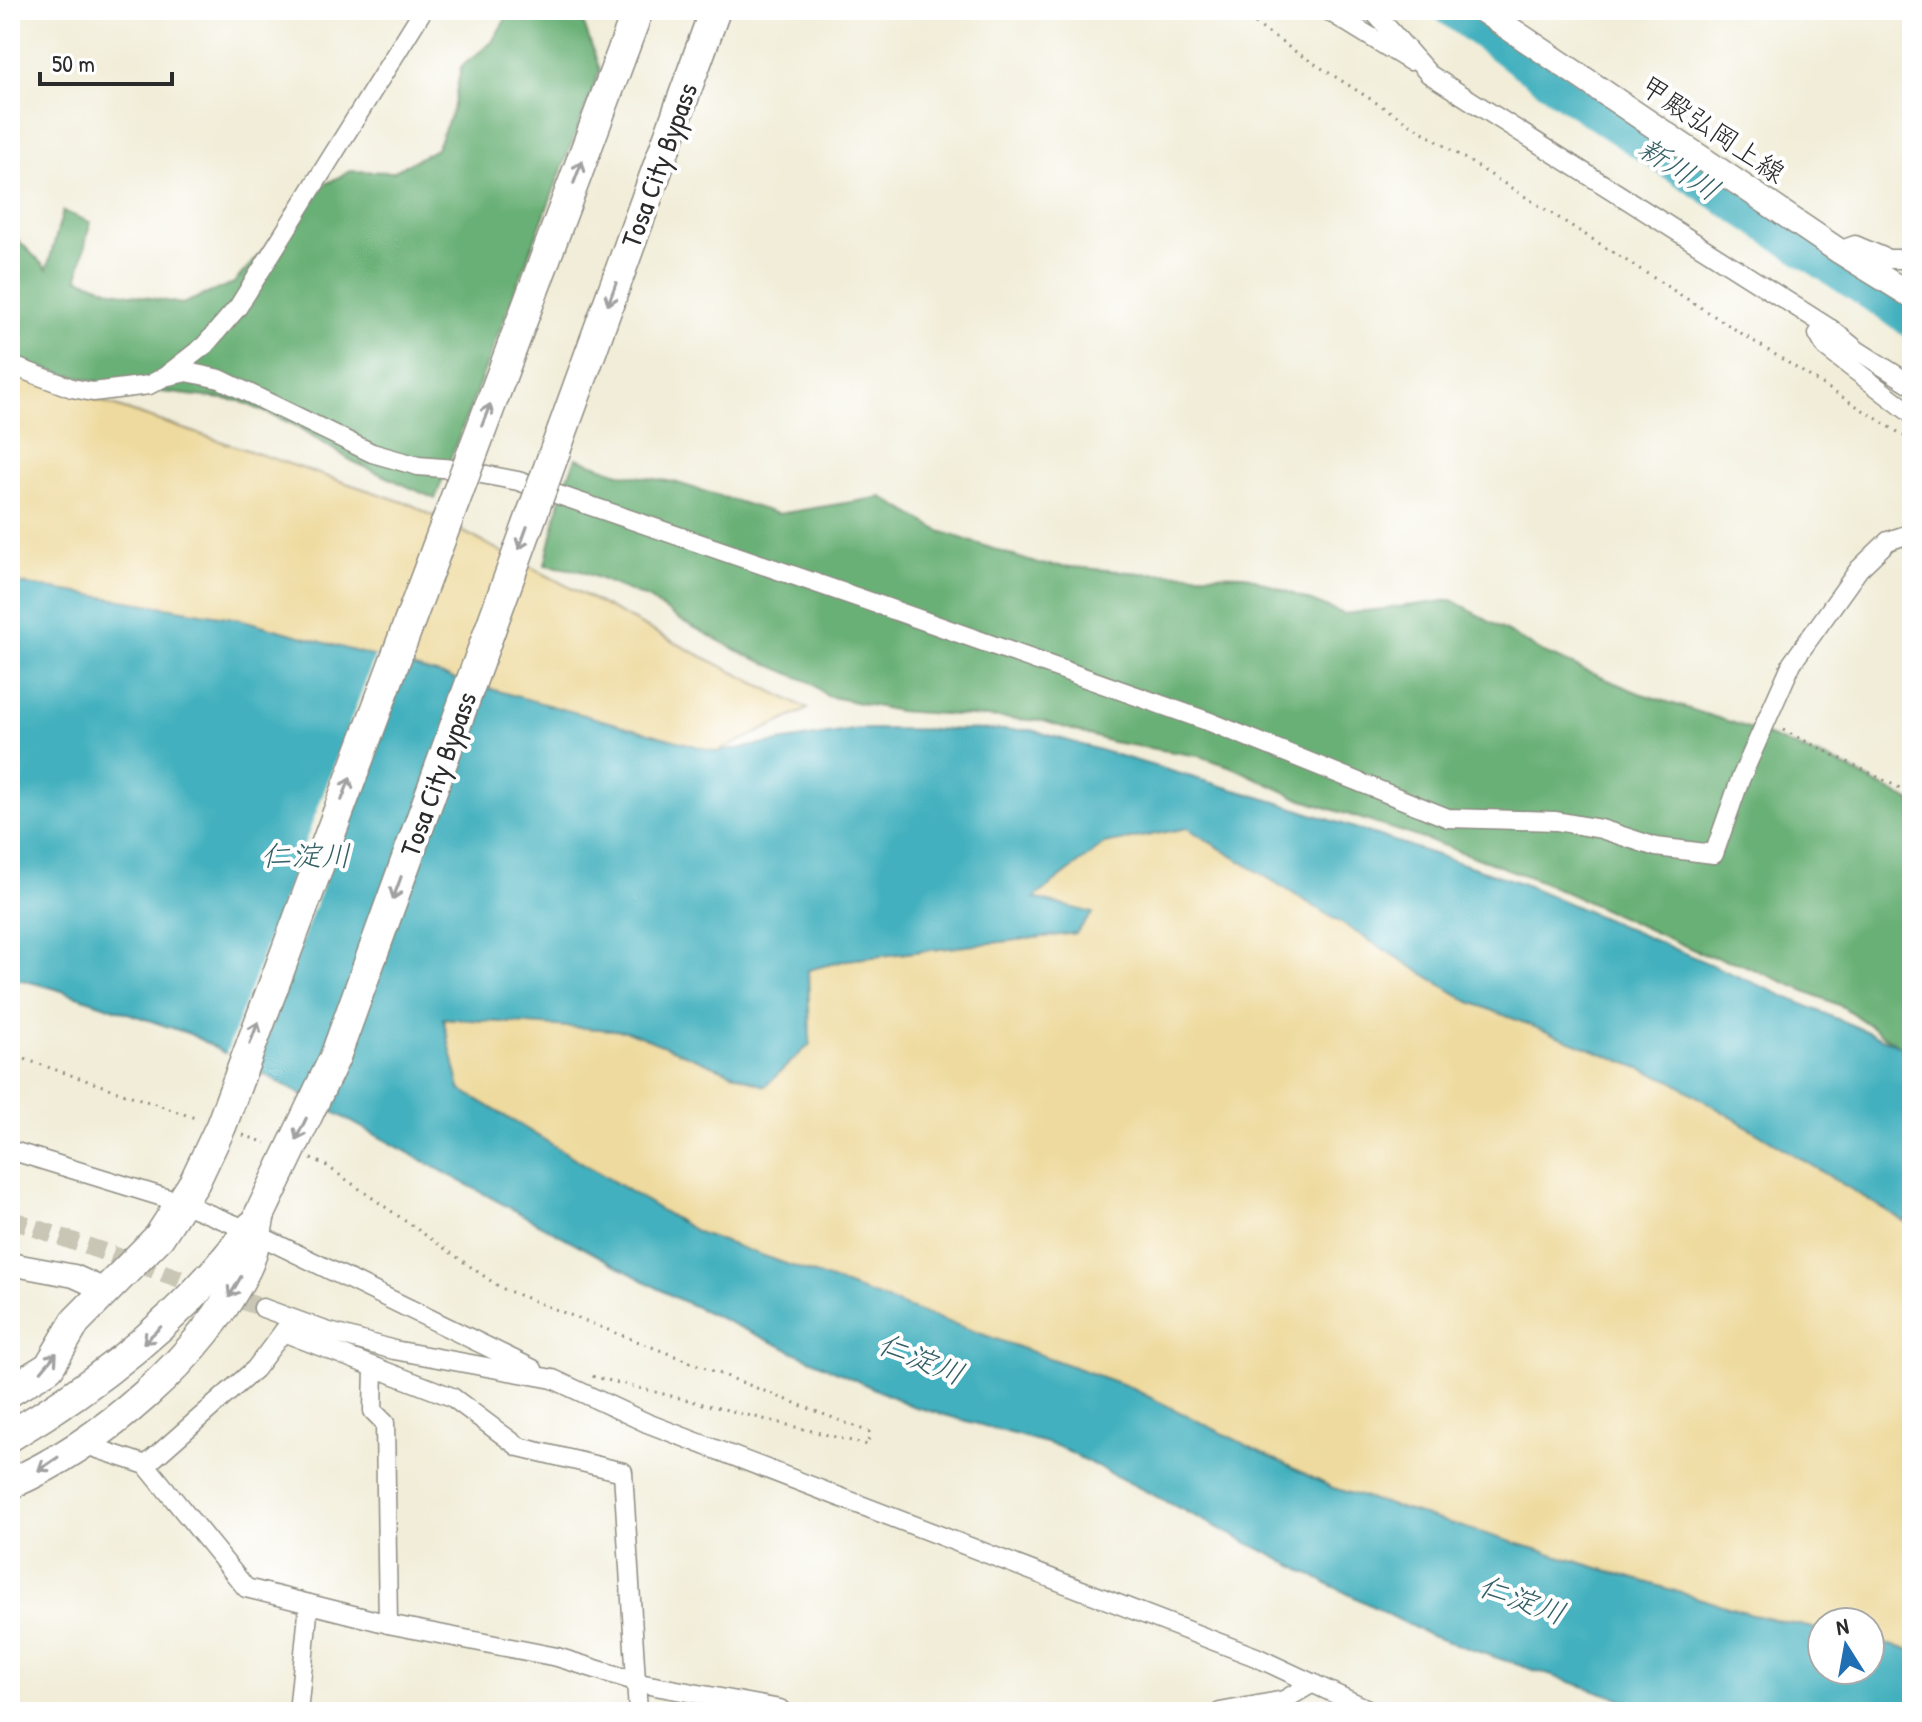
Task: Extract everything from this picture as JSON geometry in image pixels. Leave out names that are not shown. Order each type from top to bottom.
[{"type":"highway","points":[[10,1391],[49,1367],[76,1321],[159,1237],[188,1193],[221,1126],[638,10]]},
{"type":"highway","name":"Tosa City Bypass","points":[[10,1436],[65,1403],[152,1336],[255,1226],[335,1057],[715,10]]},
{"type":"highway","points":[[10,1484],[38,1472],[171,1373],[217,1318],[248,1265],[255,1226]]},
{"type":"main road","name":"甲殿弘岡上線","points":[[1482,10],[1839,251],[1912,296]]},
{"type":"street","points":[[10,365],[72,388],[93,392],[149,385],[205,345],[238,307],[423,10]]},
{"type":"street","points":[[1327,10],[1831,329],[1857,350],[1912,385]]},
{"type":"street","points":[[1372,10],[1428,72]]},
{"type":"street","points":[[1839,251],[1855,245],[1888,259],[1912,259]]},
{"type":"street","points":[[1831,329],[1818,334],[1826,348],[1912,414]]},
{"type":"street","points":[[164,377],[187,372],[220,379],[372,453],[418,466],[455,469],[518,481],[868,601],[1210,722],[1448,818],[1556,821],[1601,829],[1656,847],[1714,854],[1740,780],[1792,663],[1859,569],[1888,541],[1912,533]]},
{"type":"street","points":[[10,1150],[188,1193],[557,1381],[647,1423],[1241,1651],[1374,1712]]},
{"type":"street","points":[[10,1264],[74,1276],[107,1291]]},
{"type":"street","points":[[263,1308],[288,1326],[374,1367],[452,1397],[519,1447],[623,1472],[638,1712]]},
{"type":"street","points":[[288,1326],[326,1331],[394,1350],[557,1381]]},
{"type":"street","points":[[146,1465],[255,1369],[288,1326]]},
{"type":"street","points":[[374,1367],[373,1411],[385,1423],[388,1624]]},
{"type":"street","points":[[80,1443],[146,1465],[246,1588],[388,1624],[557,1657],[637,1682],[780,1709]]},
{"type":"street","points":[[298,1712],[309,1604]]},
{"type":"street","points":[[1220,1712],[1284,1700],[1313,1683]]},
{"type":"path","points":[[1235,10],[1296,52],[1912,441]]},
{"type":"path","points":[[1765,721],[1912,794]]},
{"type":"path","points":[[10,1054],[205,1122]]},
{"type":"path","points":[[234,1132],[279,1148]]},
{"type":"path","points":[[309,1158],[324,1164],[501,1288],[869,1432],[868,1445],[566,1370],[557,1381]]},
{"type":"green space","points":[[511,10],[579,10],[600,70],[435,499],[352,461],[295,425],[240,401],[119,387],[10,360],[10,232],[47,269],[63,211],[90,222],[78,278],[114,291],[182,304],[234,283],[318,188],[350,171],[393,172],[436,149],[453,110],[461,67],[492,42]]},
{"type":"green space","points":[[576,458],[622,474],[674,482],[778,514],[882,497],[940,531],[1038,564],[1141,573],[1245,575],[1344,614],[1452,600],[1544,653],[1639,693],[1740,725],[1839,764],[1912,802],[1912,1051],[1902,1048],[1843,1007],[1739,963],[1703,954],[1543,882],[1300,799],[1235,768],[1199,756],[1112,742],[1043,721],[898,711],[827,696],[810,682],[744,654],[680,620],[649,599],[581,571],[545,565],[562,492]]},
{"type":"sand","points":[[10,371],[412,505],[808,709],[717,752],[239,619],[10,582]]},
{"type":"sand","points":[[1187,828],[1468,1001],[1670,1080],[1912,1226],[1912,1650],[1886,1644],[1886,1606],[1806,1606],[1806,1626],[1758,1616],[1333,1488],[1127,1386],[697,1232],[460,1089],[443,1018],[627,1031],[765,1086],[810,1044],[808,970],[847,960],[1076,933],[1092,913],[1033,898],[1104,844]]},
{"type":"water","name":"仁淀川","points":[[10,582],[239,619],[717,752],[859,729],[1032,730],[1276,802],[1521,883],[1912,1051],[1912,1226],[1670,1080],[1468,1001],[1187,828],[1104,844],[1034,898],[1093,913],[1076,933],[847,960],[808,970],[810,1044],[765,1086],[627,1031],[443,1018],[460,1089],[697,1232],[1127,1386],[1333,1488],[1758,1616],[1806,1626],[1806,1686],[1886,1686],[1886,1644],[1912,1650],[1912,1712],[1661,1712],[1431,1636],[1057,1446],[912,1406],[674,1297],[190,1034],[53,988],[10,977]]},
{"type":"pier","points":[[376,653],[406,662],[253,1071],[225,1056]]},
{"type":"waterway","name":"新川川","points":[[1450,10],[1572,98],[1912,322]]},
{"type":"tunnel","points":[[10,1219],[263,1308]]}]
